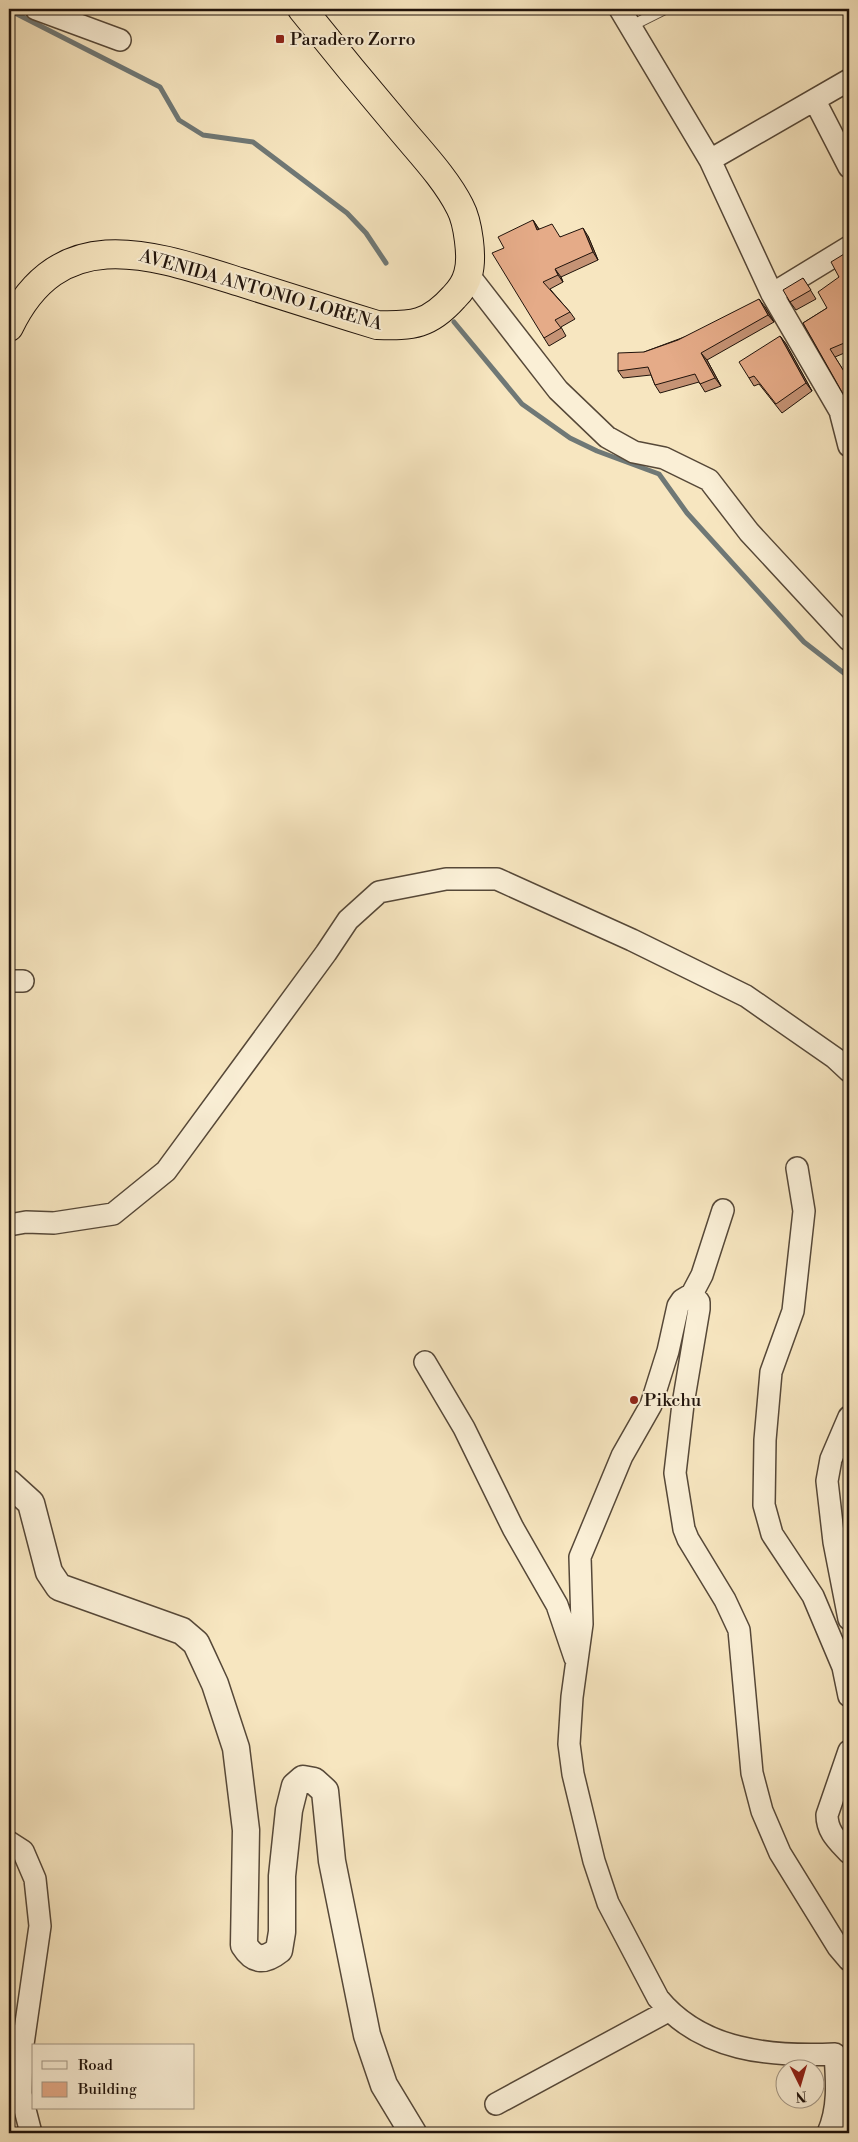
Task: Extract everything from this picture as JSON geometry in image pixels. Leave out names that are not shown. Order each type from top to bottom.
[{"type":"highway","name":"AVENIDA ANTONIO LORENA","points":[[9,327],[23,302],[50,275],[76,261],[107,254],[128,253],[190,267],[377,325],[404,326],[422,322],[441,312],[459,292],[468,274],[470,261],[468,235],[461,208],[432,166],[302,9]]},
{"type":"street","points":[[36,9],[120,40]]},
{"type":"street","points":[[626,17],[710,160],[772,294],[840,411],[849,446]]},
{"type":"street","points":[[710,160],[849,80]]},
{"type":"street","points":[[815,101],[849,168]]},
{"type":"street","points":[[772,294],[849,247]]},
{"type":"street","points":[[468,274],[558,390],[606,437],[634,452],[664,458],[709,480],[748,532],[849,640]]},
{"type":"street","points":[[9,1225],[26,1222],[54,1224],[113,1214],[166,1172],[348,920],[379,892],[446,879],[497,879],[632,940],[746,996],[835,1058],[849,1071]]},
{"type":"street","points":[[797,1168],[804,1211],[793,1311],[771,1372],[765,1440],[764,1505],[772,1534],[813,1596],[843,1667],[849,1696]]},
{"type":"street","points":[[723,1210],[702,1275],[692,1294],[682,1300],[678,1306],[668,1351],[651,1405],[622,1456],[582,1550],[580,1557],[582,1624],[572,1697],[569,1744],[573,1774],[594,1861],[608,1903],[658,1998],[668,2010],[697,2032],[712,2039],[754,2052],[800,2056],[842,2052],[837,2092],[837,2128]]},
{"type":"street","points":[[692,1294],[698,1302],[699,1309],[683,1404],[675,1473],[684,1529],[688,1539],[725,1600],[739,1630],[752,1773],[762,1811],[780,1853],[838,1947],[849,1960]]},
{"type":"street","points":[[425,1362],[464,1428],[513,1528],[557,1605],[577,1663]]},
{"type":"street","points":[[849,1417],[831,1458],[827,1481],[834,1542],[849,1619]]},
{"type":"street","points":[[9,1483],[31,1503],[49,1572],[59,1587],[182,1631],[196,1643],[215,1684],[236,1748],[246,1830],[244,1945],[250,1955],[261,1959],[271,1956],[279,1950],[282,1932],[282,1876],[289,1810],[295,1786],[303,1779],[309,1780],[314,1781],[325,1791],[332,1861],[367,2034],[384,2085],[413,2133]]},
{"type":"street","points":[[849,1751],[827,1815],[827,1824],[830,1832],[849,1853]]},
{"type":"street","points":[[9,1842],[23,1850],[34,1879],[40,1926],[22,2051],[21,2094],[31,2133]]},
{"type":"street","points":[[496,2104],[668,2010]]},
{"type":"lane","points":[[626,17],[665,9]]},
{"type":"building","points":[[533,220],[537,230],[552,224],[560,237],[583,228],[593,252],[555,269],[558,275],[543,282],[570,312],[555,320],[561,328],[544,338],[492,253],[504,248],[498,237]]},
{"type":"building","points":[[849,251],[849,341],[830,349],[845,373],[849,371],[849,397],[846,399],[803,323],[827,308],[818,292],[839,277],[831,262]]},
{"type":"building","points":[[803,278],[811,290],[790,302],[783,290]]},
{"type":"building","points":[[759,299],[768,315],[701,353],[715,378],[700,384],[695,374],[655,385],[648,367],[618,371],[618,353],[644,352],[678,340]]},
{"type":"building","points":[[780,336],[806,383],[776,404],[754,376],[749,378],[739,362]]},
{"type":"waterway","points":[[9,10],[160,87],[179,120],[203,135],[253,142],[347,213],[366,233],[386,263]]},
{"type":"waterway","points":[[454,322],[522,404],[570,438],[597,451],[659,474],[687,513],[804,642],[849,677]]},
{"type":"place","name":"Paradero Zorro","points":[[280,39]]},
{"type":"place","name":"Pikchu","points":[[634,1400]]}]
